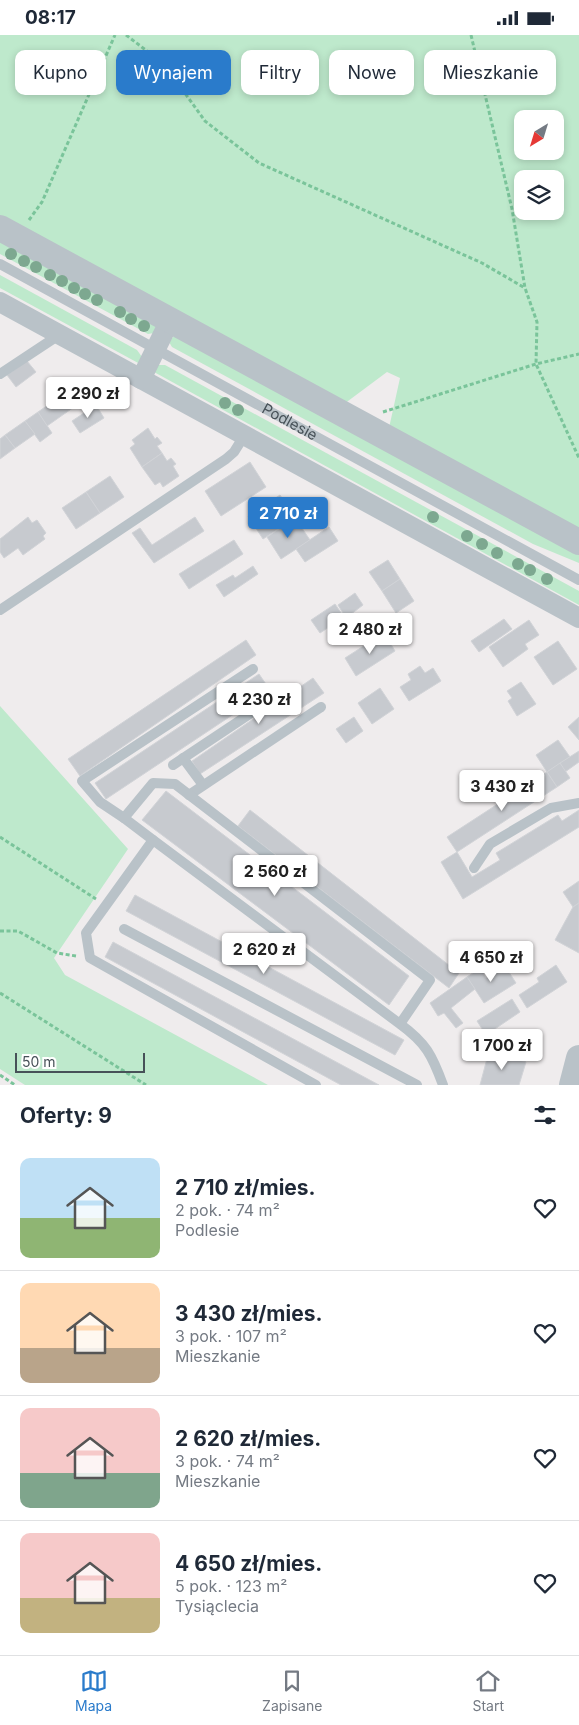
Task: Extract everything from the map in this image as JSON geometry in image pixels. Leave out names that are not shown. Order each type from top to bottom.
[{"type":"street","points":[[0,227],[579,542]]},
{"type":"street","points":[[0,302],[579,618]]},
{"type":"street","points":[[141,379],[170,320]]},
{"type":"street","points":[[572,1085],[579,1057]]},
{"type":"lane","name":"Podlesie","points":[[0,265],[579,579]]},
{"type":"lane","points":[[0,374],[59,335]]},
{"type":"lane","points":[[0,610],[226,459],[234,452],[244,436]]},
{"type":"lane","points":[[253,669],[82,781],[100,803],[124,818],[419,1037],[430,1051],[443,1085]]},
{"type":"lane","points":[[173,765],[272,699]]},
{"type":"lane","points":[[189,795],[320,707]]},
{"type":"lane","points":[[183,758],[203,785]]},
{"type":"lane","points":[[124,818],[154,783],[175,784],[430,980],[400,1024]]},
{"type":"lane","points":[[474,868],[490,844],[551,808],[579,803]]},
{"type":"lane","points":[[153,840],[86,933],[90,959],[316,1085]]},
{"type":"lane","points":[[124,929],[417,1085]]},
{"type":"path","points":[[26,224],[42,202],[115,35]]},
{"type":"path","points":[[126,35],[164,64],[205,121],[259,163],[482,263],[525,288]]},
{"type":"path","points":[[471,35],[512,209],[525,288],[537,322],[536,364],[579,458]]},
{"type":"path","points":[[381,412],[536,364],[579,354]]},
{"type":"path","points":[[0,837],[106,905]]},
{"type":"path","points":[[0,931],[18,931],[57,953],[90,959]]},
{"type":"path","points":[[0,993],[146,1085]]},
{"type":"path","points":[[0,1075],[15,1085]]},
{"type":"green space","points":[[0,35],[579,35],[579,532],[389,428],[400,378],[387,372],[344,404],[0,216]]},
{"type":"green space","points":[[0,240],[156,325],[154,333],[148,334],[0,254]]},
{"type":"green space","points":[[0,275],[137,350],[142,357],[140,364],[0,288]]},
{"type":"green space","points":[[174,336],[579,554],[579,563],[533,544],[172,347],[169,342]]},
{"type":"green space","points":[[158,365],[165,365],[579,591],[579,605],[154,372]]},
{"type":"green space","points":[[0,706],[128,849],[54,958],[65,975],[268,1085],[25,1085],[0,1069]]},
{"type":"building","points":[[27,361],[36,372],[16,387],[7,375]]},
{"type":"building","points":[[74,387],[84,400],[47,426],[38,412]]},
{"type":"building","points":[[96,405],[104,418],[80,433],[72,421]]},
{"type":"building","points":[[38,412],[52,433],[40,442],[25,421]]},
{"type":"building","points":[[25,421],[35,434],[15,448],[5,435]]},
{"type":"building","points":[[148,428],[155,439],[157,437],[162,443],[157,446],[162,453],[142,467],[130,448],[135,444],[132,440]]},
{"type":"building","points":[[5,435],[15,448],[0,459],[0,439]]},
{"type":"building","points":[[162,453],[167,461],[171,458],[176,464],[173,466],[179,476],[163,487],[160,482],[155,485],[142,467]]},
{"type":"building","points":[[250,462],[266,487],[221,516],[205,491]]},
{"type":"building","points":[[110,476],[124,497],[100,513],[86,492]]},
{"type":"building","points":[[86,492],[100,513],[76,529],[62,508]]},
{"type":"building","points":[[280,495],[295,518],[263,539],[248,516]]},
{"type":"building","points":[[28,517],[32,523],[37,520],[46,533],[43,536],[45,539],[23,555],[18,548],[4,558],[0,552],[0,539]]},
{"type":"building","points":[[195,517],[204,531],[154,563],[132,533],[140,528],[152,545]]},
{"type":"building","points":[[295,518],[310,540],[281,559],[267,537]]},
{"type":"building","points":[[329,527],[338,541],[305,562],[296,549]]},
{"type":"building","points":[[234,540],[243,554],[189,589],[179,574]]},
{"type":"building","points":[[388,560],[400,579],[382,591],[369,572]]},
{"type":"building","points":[[253,566],[258,574],[224,597],[216,585],[233,575],[235,578]]},
{"type":"building","points":[[400,579],[414,601],[396,613],[382,591]]},
{"type":"building","points":[[355,593],[363,605],[346,618],[338,605]]},
{"type":"building","points":[[335,604],[344,617],[320,633],[311,620]]},
{"type":"building","points":[[344,617],[354,633],[339,643],[328,628]]},
{"type":"building","points":[[504,619],[512,629],[479,652],[471,641]]},
{"type":"building","points":[[529,620],[539,635],[525,644],[528,649],[503,667],[489,647]]},
{"type":"building","points":[[384,633],[395,651],[356,676],[345,658]]},
{"type":"building","points":[[246,640],[256,655],[80,776],[68,759]]},
{"type":"building","points":[[558,641],[577,669],[553,685],[534,657]]},
{"type":"building","points":[[420,666],[425,673],[433,668],[441,681],[409,701],[400,687],[411,680],[408,674]]},
{"type":"building","points":[[259,674],[270,690],[106,799],[95,783]]},
{"type":"building","points":[[313,678],[324,693],[200,774],[192,761]]},
{"type":"building","points":[[521,682],[536,704],[517,716],[508,701],[512,698],[507,691]]},
{"type":"building","points":[[380,688],[394,709],[372,724],[358,703]]},
{"type":"building","points":[[354,717],[363,731],[346,743],[336,729]]},
{"type":"building","points":[[579,717],[579,740],[568,727]]},
{"type":"building","points":[[558,740],[570,757],[547,772],[536,755]]},
{"type":"building","points":[[579,751],[579,762],[565,772],[560,763]]},
{"type":"building","points":[[560,763],[570,778],[557,787],[547,772]]},
{"type":"building","points":[[547,772],[557,787],[457,852],[447,837]]},
{"type":"building","points":[[166,791],[409,976],[389,1005],[142,820]]},
{"type":"building","points":[[250,810],[459,973],[449,988],[238,826]]},
{"type":"building","points":[[579,810],[579,827],[463,899],[441,862],[457,852],[472,877],[500,860],[496,853],[558,815],[562,821]]},
{"type":"building","points":[[579,881],[579,903],[573,907],[563,892]]},
{"type":"building","points":[[135,895],[404,1040],[395,1055],[126,911]]},
{"type":"building","points":[[579,903],[579,953],[555,940],[573,907]]},
{"type":"building","points":[[113,942],[379,1085],[341,1085],[105,957]]},
{"type":"building","points":[[556,965],[567,982],[527,1008],[519,995],[539,982],[537,978]]},
{"type":"building","points":[[505,966],[516,983],[484,1003],[467,977],[480,968],[486,978]]},
{"type":"building","points":[[467,977],[475,989],[451,1008],[463,1023],[456,1028],[444,1013],[438,1016],[430,1003]]},
{"type":"building","points":[[512,999],[520,1012],[486,1035],[477,1021]]},
{"type":"building","points":[[509,1033],[524,1037],[522,1045],[525,1046],[523,1054],[520,1052],[518,1057],[503,1053]]},
{"type":"building","points":[[489,1051],[526,1062],[519,1085],[480,1085]]}]
